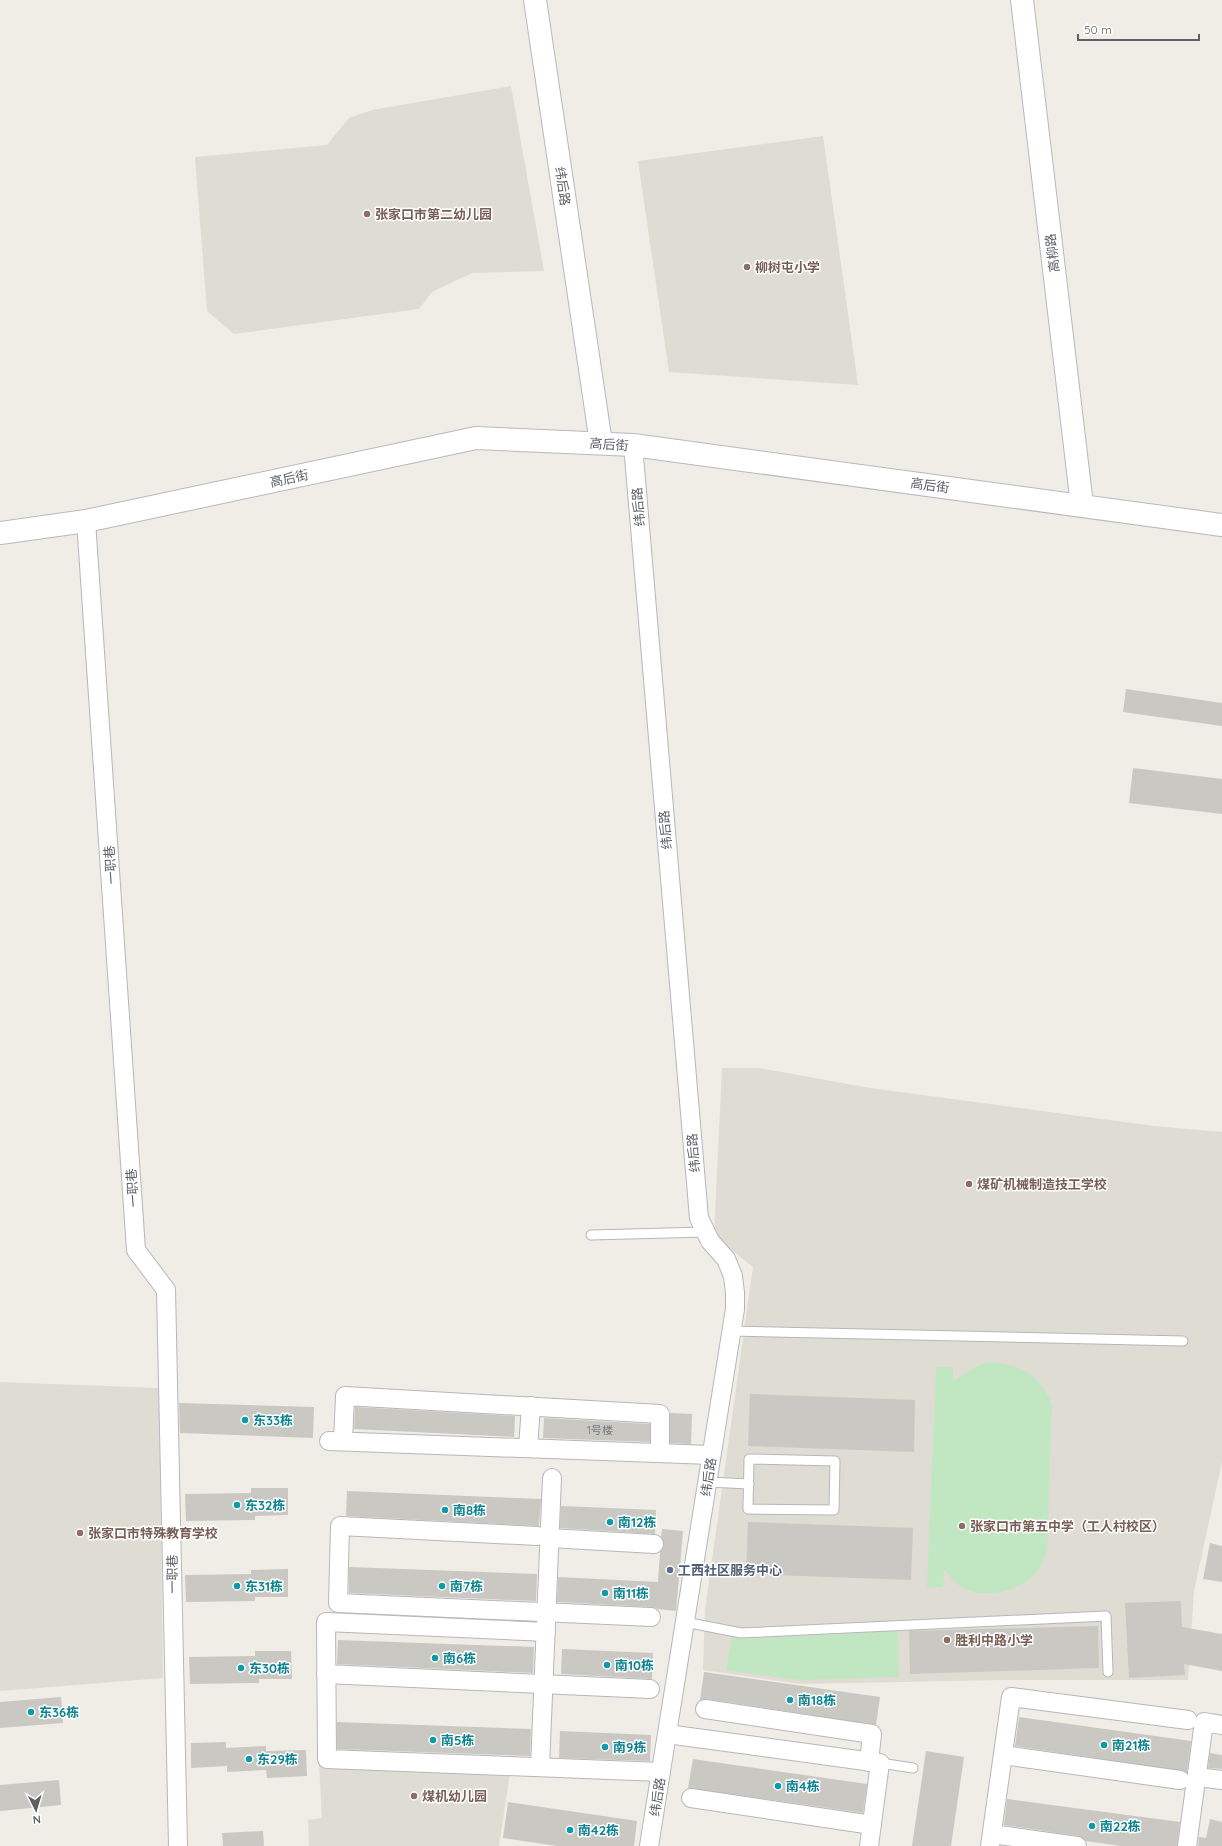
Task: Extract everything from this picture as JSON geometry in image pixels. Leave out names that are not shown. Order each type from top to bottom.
[{"type":"street","name":"纬后路","points":[[535,0],[601,443]]},
{"type":"street","name":"高柳路","points":[[1022,0],[1082,505]]},
{"type":"street","name":"高后街","points":[[0,533],[86,522],[476,438],[633,445],[1222,525]]},
{"type":"street","name":"纬后路","points":[[633,445],[699,1218],[710,1241],[726,1259],[733,1276],[735,1309],[649,1846]]},
{"type":"street","name":"一职巷","points":[[86,522],[136,1250],[166,1290],[178,1846]]},
{"type":"street","points":[[660,1453],[660,1414],[345,1396],[336,1441],[712,1455]]},
{"type":"street","points":[[528,1448],[531,1406]]},
{"type":"street","points":[[540,1767],[547,1611],[544,1537],[552,1478]]},
{"type":"street","points":[[651,1616],[338,1603],[340,1526],[654,1544]]},
{"type":"street","points":[[546,1632],[326,1622],[327,1759],[661,1772]]},
{"type":"street","points":[[326,1674],[650,1689]]},
{"type":"street","points":[[1077,1846],[991,1840],[1011,1697],[1188,1720]]},
{"type":"street","points":[[705,1709],[872,1734],[874,1763],[872,1826],[869,1846]]},
{"type":"street","points":[[779,1749],[782,1721]]},
{"type":"street","points":[[1187,1846],[1189,1779],[1204,1722],[1222,1725]]},
{"type":"street","points":[[667,1734],[874,1763]]},
{"type":"street","points":[[1003,1755],[1189,1779],[1222,1780]]},
{"type":"street","points":[[691,1798],[872,1826]]},
{"type":"lane","points":[[591,1235],[706,1232]]},
{"type":"lane","points":[[731,1331],[1183,1341]]},
{"type":"lane","points":[[749,1459],[835,1461],[834,1510],[748,1509],[748,1484],[749,1459]]},
{"type":"lane","points":[[707,1482],[748,1484]]},
{"type":"lane","points":[[685,1622],[741,1632],[1106,1616],[1108,1672]]},
{"type":"lane","points":[[874,1763],[913,1768]]},
{"type":"shaded area","name":"张家口市第二幼儿园","points":[[511,86],[544,271],[472,273],[432,292],[419,309],[234,334],[207,311],[195,157],[327,145],[349,118],[372,110]]},
{"type":"shaded area","name":"柳树屯小学","points":[[823,136],[858,385],[669,372],[638,161]]},
{"type":"shaded area","points":[[722,1068],[759,1068],[870,1088],[1154,1126],[1222,1132],[1222,1462],[1194,1591],[1188,1680],[1001,1680],[800,1684],[703,1670],[705,1610],[753,1267],[714,1236]]},
{"type":"shaded area","name":"张家口市特殊教育学校","points":[[0,1382],[159,1388],[163,1678],[0,1691]]},
{"type":"shaded area","name":"煤机幼儿园","points":[[319,1763],[510,1773],[499,1846],[309,1846],[308,1820],[322,1818]]},
{"type":"green space","points":[[993,1362],[1013,1366],[1030,1374],[1043,1387],[1052,1406],[1047,1549],[1040,1567],[1034,1574],[1021,1585],[1012,1589],[990,1593],[971,1591],[953,1580],[944,1569],[943,1587],[927,1587],[936,1367],[953,1367],[953,1381],[981,1364]]},
{"type":"green space","points":[[898,1631],[899,1677],[800,1680],[726,1670],[732,1637],[744,1639]]},
{"type":"building","points":[[1126,689],[1222,703],[1222,726],[1123,712]]},
{"type":"building","points":[[1133,768],[1222,779],[1222,814],[1129,803]]},
{"type":"building","points":[[750,1394],[915,1400],[914,1452],[748,1446]]},
{"type":"building","name":"东33栋","points":[[179,1403],[314,1407],[313,1438],[180,1433]]},
{"type":"building","points":[[355,1407],[515,1416],[514,1437],[354,1429]]},
{"type":"building","points":[[670,1413],[692,1414],[691,1444],[670,1443]]},
{"type":"building","points":[[544,1418],[650,1424],[650,1442],[543,1438]]},
{"type":"building","name":"东32栋","points":[[251,1488],[288,1488],[288,1515],[255,1516],[255,1520],[186,1521],[185,1494],[251,1493]]},
{"type":"building","name":"南8栋","points":[[347,1491],[541,1499],[539,1526],[346,1516]]},
{"type":"building","name":"南12栋","points":[[561,1506],[656,1510],[655,1534],[560,1528]]},
{"type":"building","points":[[748,1522],[913,1528],[911,1580],[746,1574]]},
{"type":"building","points":[[662,1529],[683,1531],[676,1611],[651,1607],[557,1602],[558,1577],[658,1582],[660,1552],[664,1545],[661,1537]]},
{"type":"building","points":[[1210,1543],[1222,1546],[1222,1582],[1203,1579]]},
{"type":"building","name":"南7栋","points":[[349,1567],[537,1574],[536,1601],[349,1593]]},
{"type":"building","name":"东31栋","points":[[288,1569],[288,1597],[255,1597],[255,1601],[186,1602],[185,1575],[251,1574],[251,1570]]},
{"type":"building","points":[[1181,1601],[1182,1627],[1222,1634],[1222,1671],[1184,1664],[1185,1675],[1129,1678],[1125,1603]]},
{"type":"building","points":[[1098,1626],[1099,1668],[910,1674],[909,1631]]},
{"type":"building","name":"南6栋","points":[[338,1640],[534,1647],[533,1673],[337,1664]]},
{"type":"building","name":"南10栋","points":[[562,1649],[653,1653],[652,1679],[561,1674]]},
{"type":"building","name":"东30栋","points":[[255,1651],[291,1651],[292,1679],[259,1679],[259,1683],[190,1684],[189,1657],[255,1656]]},
{"type":"building","name":"南18栋","points":[[704,1672],[880,1697],[876,1725],[707,1699],[700,1700]]},
{"type":"building","name":"东36栋","points":[[61,1697],[63,1723],[0,1728],[0,1702]]},
{"type":"building","name":"南21栋","points":[[1019,1717],[1191,1741],[1187,1772],[1015,1746]]},
{"type":"building","name":"南5栋","points":[[337,1722],[531,1729],[530,1756],[337,1749]]},
{"type":"building","name":"南9栋","points":[[560,1731],[651,1735],[650,1761],[559,1758]]},
{"type":"building","name":"东29栋","points":[[226,1742],[226,1748],[266,1746],[266,1751],[306,1750],[307,1776],[267,1778],[266,1770],[227,1772],[227,1766],[191,1768],[191,1743]]},
{"type":"building","points":[[926,1751],[964,1757],[951,1846],[912,1846]]},
{"type":"building","points":[[1210,1753],[1222,1755],[1222,1769],[1208,1768]]},
{"type":"building","name":"南4栋","points":[[693,1759],[867,1784],[863,1813],[688,1788]]},
{"type":"building","points":[[59,1780],[61,1805],[0,1811],[0,1785]]},
{"type":"building","name":"南22栋","points":[[1007,1799],[1180,1822],[1177,1846],[1121,1846],[1086,1841],[1078,1836],[1004,1825]]},
{"type":"building","name":"南42栋","points":[[508,1802],[637,1821],[634,1846],[557,1846],[503,1838]]},
{"type":"building","points":[[1210,1819],[1222,1822],[1222,1846],[1198,1846],[1199,1837],[1206,1838]]},
{"type":"building","points":[[263,1831],[264,1846],[223,1846],[222,1833]]},
{"type":"place","name":"张家口市第二幼儿园","points":[[367,214]]},
{"type":"place","name":"柳树屯小学","points":[[747,267]]},
{"type":"place","name":"煤矿机械制造技工学校","points":[[969,1184]]},
{"type":"place","name":"东33栋","points":[[245,1420]]},
{"type":"place","name":"东32栋","points":[[237,1505]]},
{"type":"place","name":"南8栋","points":[[445,1510]]},
{"type":"place","name":"南12栋","points":[[610,1522]]},
{"type":"place","name":"张家口市第五中学（工人村校区）","points":[[962,1526]]},
{"type":"place","name":"张家口市特殊教育学校","points":[[80,1533]]},
{"type":"place","name":"工西社区服务中心","points":[[670,1570]]},
{"type":"place","name":"东31栋","points":[[237,1586]]},
{"type":"place","name":"南7栋","points":[[442,1586]]},
{"type":"place","name":"南11栋","points":[[605,1593]]},
{"type":"place","name":"胜利中路小学","points":[[947,1640]]},
{"type":"place","name":"南6栋","points":[[435,1658]]},
{"type":"place","name":"南10栋","points":[[607,1665]]},
{"type":"place","name":"东30栋","points":[[241,1668]]},
{"type":"place","name":"南18栋","points":[[790,1700]]},
{"type":"place","name":"东36栋","points":[[31,1712]]},
{"type":"place","name":"南5栋","points":[[433,1740]]},
{"type":"place","name":"南21栋","points":[[1104,1745]]},
{"type":"place","name":"南9栋","points":[[605,1747]]},
{"type":"place","name":"东29栋","points":[[249,1759]]},
{"type":"place","name":"南4栋","points":[[778,1786]]},
{"type":"place","name":"煤机幼儿园","points":[[414,1796]]},
{"type":"place","name":"南22栋","points":[[1092,1826]]},
{"type":"place","name":"南42栋","points":[[570,1830]]}]
